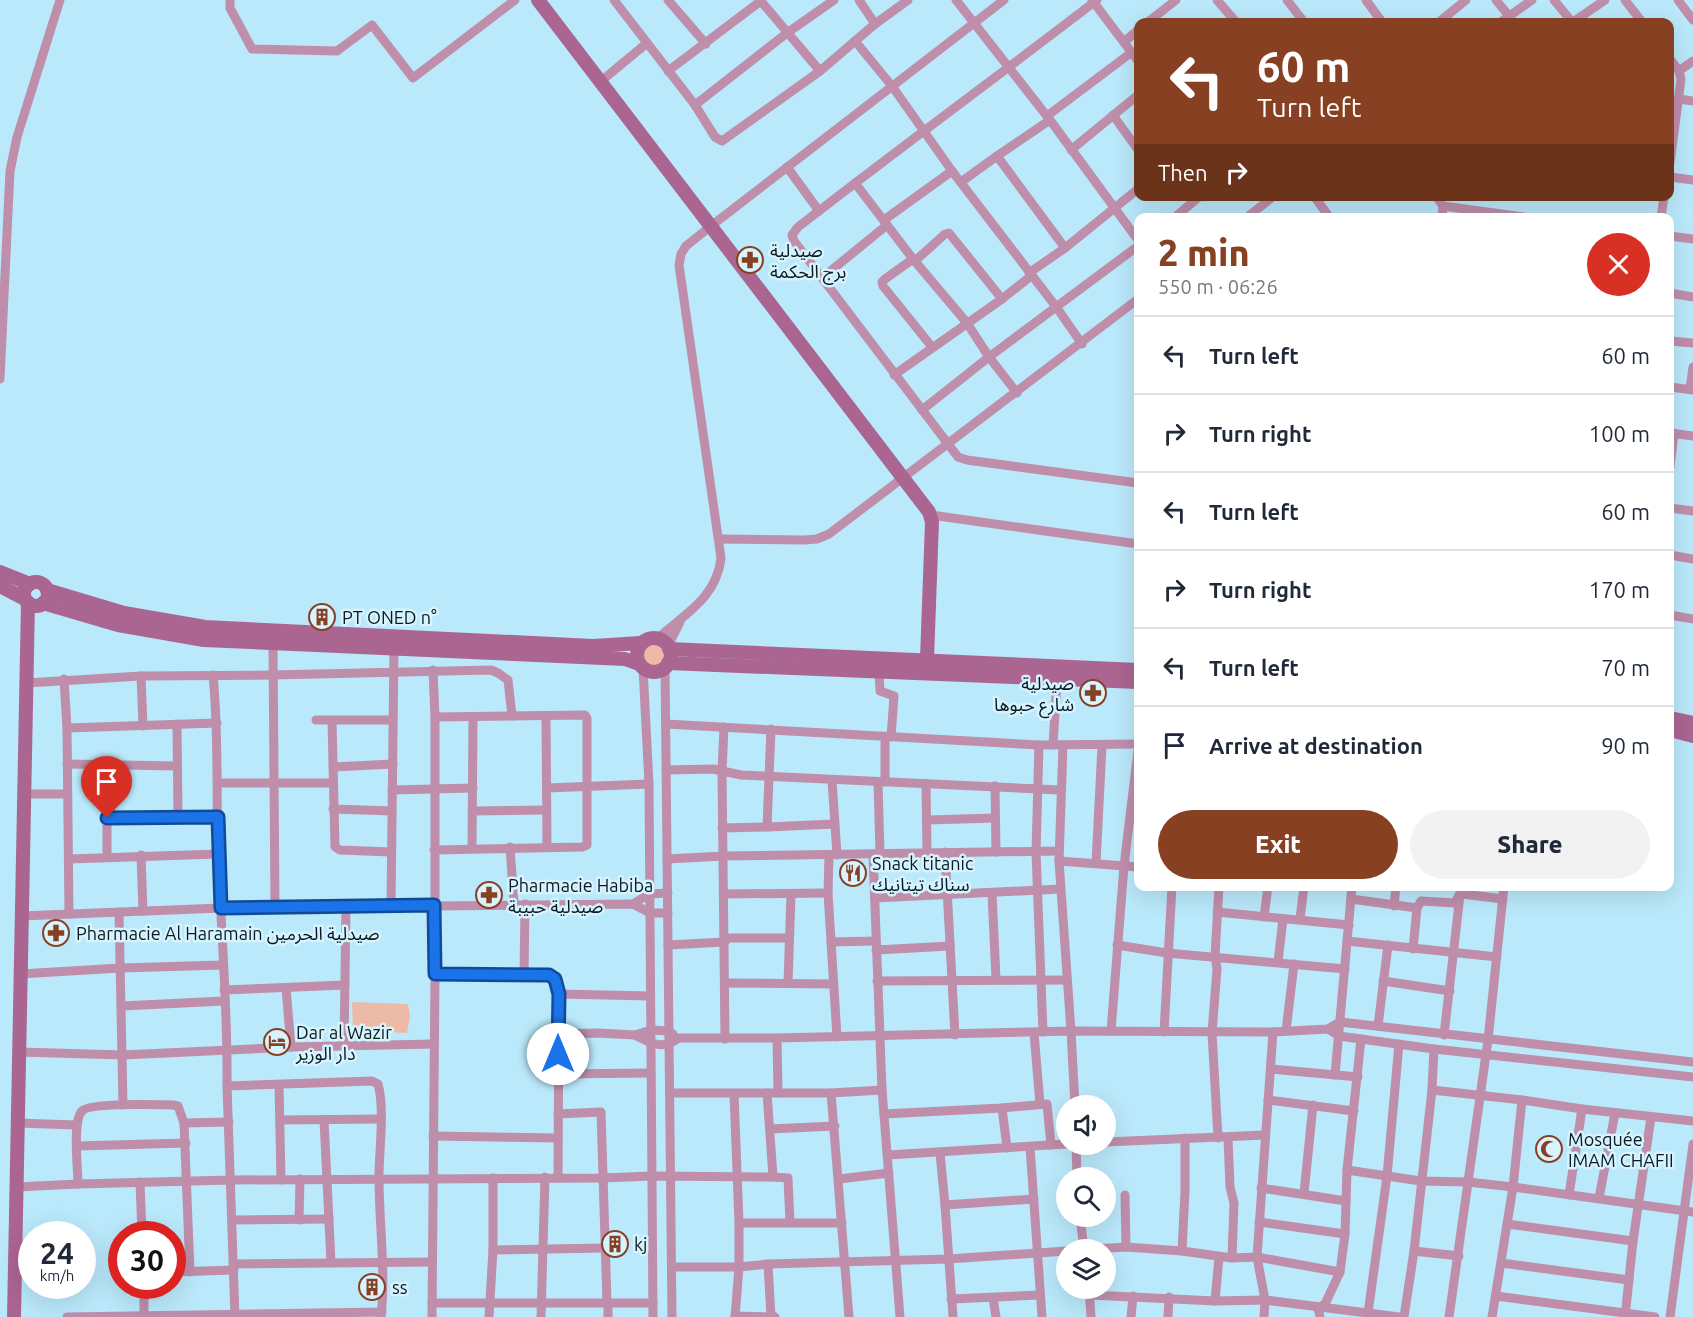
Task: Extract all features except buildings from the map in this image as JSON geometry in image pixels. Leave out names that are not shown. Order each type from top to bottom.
[{"type":"main road","points":[[538,0],[903,477],[930,516],[932,522],[927,659]]},
{"type":"main road","points":[[0,572],[30,584],[40,583],[44,599],[37,617],[27,666]]},
{"type":"main road","points":[[14,1317],[27,666],[25,589],[30,584]]},
{"type":"main road","points":[[1,588],[34,606],[44,599],[205,627],[593,646],[641,643],[649,639],[665,644],[1134,670]]},
{"type":"main road","points":[[44,599],[118,625],[204,640],[625,659],[652,672],[667,665],[1134,682]]},
{"type":"main road","points":[[641,643],[637,657],[641,666]]},
{"type":"main road","points":[[665,644],[670,659],[667,665]]},
{"type":"main road","points":[[1674,719],[1693,723]]},
{"type":"main road","points":[[1674,731],[1693,736]]},
{"type":"street","points":[[0,379],[10,171],[17,137],[60,0]]},
{"type":"street","points":[[230,0],[230,8],[252,49],[337,51],[372,25],[413,78],[515,0]]},
{"type":"street","points":[[615,0],[695,105],[716,137],[722,141],[820,71],[904,1]]},
{"type":"street","points":[[668,0],[706,44]]},
{"type":"street","points":[[668,71],[761,0],[820,71]]},
{"type":"street","points":[[695,105],[787,33],[834,0]]},
{"type":"street","points":[[859,0],[875,24]]},
{"type":"street","points":[[956,0],[1048,118],[1134,235]]},
{"type":"street","points":[[665,644],[687,613],[707,596],[715,581],[721,558],[680,265],[681,254],[686,246],[711,226],[1004,0]]},
{"type":"street","points":[[1153,18],[1176,0]]},
{"type":"street","points":[[1217,0],[1231,18]]},
{"type":"street","points":[[1287,0],[1301,18]]},
{"type":"street","points":[[1366,0],[1379,18]]},
{"type":"street","points":[[1444,18],[1466,0]]},
{"type":"street","points":[[1496,0],[1509,16]]},
{"type":"street","points":[[1506,18],[1532,0]]},
{"type":"street","points":[[1554,0],[1569,18]]},
{"type":"street","points":[[1588,18],[1605,0]]},
{"type":"street","points":[[1624,0],[1639,18]]},
{"type":"street","points":[[1678,0],[1693,20]]},
{"type":"street","points":[[1134,55],[1094,1],[794,230],[792,235],[794,241],[894,375],[958,457],[1134,482]]},
{"type":"street","points":[[1124,42],[1134,33]]},
{"type":"street","points":[[855,41],[926,131],[952,171],[1082,344]]},
{"type":"street","points":[[600,81],[647,43]]},
{"type":"street","points":[[961,183],[1132,52]]},
{"type":"street","points":[[1679,71],[1693,61]]},
{"type":"street","points":[[1674,64],[1681,79],[1674,135]]},
{"type":"street","points":[[1071,150],[1134,98]]},
{"type":"street","points":[[1679,99],[1693,101]]},
{"type":"street","points":[[1113,115],[1134,144]]},
{"type":"street","points":[[997,156],[1065,248]]},
{"type":"street","points":[[787,167],[819,211]]},
{"type":"street","points":[[822,278],[952,171]]},
{"type":"street","points":[[1674,178],[1693,180]]},
{"type":"street","points":[[855,183],[966,323],[1017,393]]},
{"type":"street","points":[[894,375],[1002,299],[1134,192]]},
{"type":"street","points":[[1180,213],[1194,201]]},
{"type":"street","points":[[1252,213],[1268,201]]},
{"type":"street","points":[[1440,201],[1443,206],[1442,213]]},
{"type":"street","points":[[1443,206],[1494,213]]},
{"type":"street","points":[[932,347],[882,282],[914,260],[945,234],[949,233],[1002,299]]},
{"type":"street","points":[[1674,237],[1693,239]]},
{"type":"street","points":[[922,410],[1134,249]]},
{"type":"street","points":[[1674,294],[1693,297]]},
{"type":"street","points":[[719,539],[804,540],[823,537],[834,531],[1134,302]]},
{"type":"street","points":[[1674,342],[1693,344]]},
{"type":"street","points":[[1674,387],[1692,389],[1693,367]]},
{"type":"street","points":[[1674,433],[1693,436]]},
{"type":"street","points":[[1674,509],[1693,512]]},
{"type":"street","points":[[930,516],[1134,543]]},
{"type":"street","points":[[1674,556],[1693,559]]},
{"type":"street","points":[[1674,616],[1693,619]]},
{"type":"street","points":[[273,643],[275,908]]},
{"type":"street","points":[[391,906],[394,648]]},
{"type":"street","points":[[667,665],[666,770],[672,1317]]},
{"type":"street","points":[[641,666],[649,784],[653,1317]]},
{"type":"street","points":[[432,1317],[435,974],[433,670]]},
{"type":"street","points":[[26,683],[141,675],[273,675],[491,670],[508,680],[512,717]]},
{"type":"street","points":[[879,672],[880,691],[894,696],[882,782],[875,898],[882,1090],[900,1317]]},
{"type":"street","points":[[141,675],[143,726]]},
{"type":"street","points":[[213,675],[217,723],[218,854],[228,1051],[227,1086],[235,1316]]},
{"type":"street","points":[[64,679],[67,728],[69,914]]},
{"type":"street","points":[[1057,680],[1060,889],[1074,1095]]},
{"type":"street","points":[[434,850],[582,847],[587,845],[588,785],[587,718],[581,715],[435,717]]},
{"type":"street","points":[[546,716],[547,847]]},
{"type":"street","points":[[472,848],[474,718]]},
{"type":"street","points":[[316,720],[393,720]]},
{"type":"street","points":[[332,721],[334,843],[337,849],[392,852]]},
{"type":"street","points":[[67,728],[217,723]]},
{"type":"street","points":[[177,724],[178,818]]},
{"type":"street","points":[[666,724],[1039,745],[1134,744]]},
{"type":"street","points":[[724,727],[722,828],[725,1039]]},
{"type":"street","points":[[767,827],[771,729]]},
{"type":"street","points":[[1039,745],[1036,852],[1041,980],[1038,1033],[1040,1104]]},
{"type":"street","points":[[1096,863],[1102,746]]},
{"type":"street","points":[[67,764],[177,766]]},
{"type":"street","points":[[333,767],[393,765]]},
{"type":"street","points":[[107,857],[110,766]]},
{"type":"street","points":[[666,770],[713,769],[741,775],[1060,790]]},
{"type":"street","points":[[832,780],[836,824],[828,893],[837,1037]]},
{"type":"street","points":[[218,783],[333,783]]},
{"type":"street","points":[[547,788],[649,784]]},
{"type":"street","points":[[926,784],[927,852]]},
{"type":"street","points":[[995,786],[996,852]]},
{"type":"street","points":[[392,790],[473,788]]},
{"type":"street","points":[[23,794],[67,794]]},
{"type":"street","points":[[1111,1031],[1124,866],[1134,804]]},
{"type":"street","points":[[333,809],[392,811]]},
{"type":"street","points":[[473,811],[546,810]]},
{"type":"street","points":[[107,818],[218,817]]},
{"type":"street","points":[[927,820],[995,818]]},
{"type":"street","points":[[722,828],[836,824]]},
{"type":"street","points":[[510,848],[514,904]]},
{"type":"street","points":[[667,859],[927,852],[1036,852],[1096,863],[1134,867]]},
{"type":"street","points":[[945,852],[955,1035]]},
{"type":"street","points":[[69,859],[218,854]]},
{"type":"street","points":[[141,855],[143,911]]},
{"type":"street","points":[[875,898],[1060,889]]},
{"type":"street","points":[[1164,1032],[1172,891]]},
{"type":"street","points":[[1218,1138],[1212,1033],[1219,891]]},
{"type":"street","points":[[1264,917],[1267,891]]},
{"type":"street","points":[[1300,919],[1303,891]]},
{"type":"street","points":[[1335,1075],[1352,891]]},
{"type":"street","points":[[1394,906],[1396,891]]},
{"type":"street","points":[[1413,948],[1417,908],[1421,901],[1455,903],[1461,891]]},
{"type":"street","points":[[1444,1035],[1461,891]]},
{"type":"street","points":[[1466,891],[1503,899]]},
{"type":"street","points":[[1449,1317],[1459,1256],[1484,1055],[1488,1040],[1504,891]]},
{"type":"street","points":[[633,904],[650,894],[668,893]]},
{"type":"street","points":[[724,894],[828,893]]},
{"type":"street","points":[[992,893],[996,979]]},
{"type":"street","points":[[788,983],[791,895]]},
{"type":"street","points":[[1351,899],[1417,908]]},
{"type":"street","points":[[21,916],[221,908],[514,904],[633,904],[650,913],[668,913]]},
{"type":"street","points":[[524,975],[525,904]]},
{"type":"street","points":[[344,1046],[346,906]]},
{"type":"street","points":[[119,912],[123,1105]]},
{"type":"street","points":[[1217,912],[1349,925]]},
{"type":"street","points":[[1278,962],[1283,919]]},
{"type":"street","points":[[668,945],[789,938]]},
{"type":"street","points":[[1347,941],[1497,957]]},
{"type":"street","points":[[831,942],[876,945],[950,945]]},
{"type":"street","points":[[1117,945],[1167,953],[1345,969]]},
{"type":"street","points":[[1378,1026],[1388,945]]},
{"type":"street","points":[[1286,1031],[1294,964]]},
{"type":"street","points":[[20,974],[223,965]]},
{"type":"street","points":[[435,974],[524,975],[553,977],[557,981],[559,994],[558,1178]]},
{"type":"street","points":[[877,981],[1067,980]]},
{"type":"street","points":[[1383,981],[1450,991]]},
{"type":"street","points":[[725,983],[834,984]]},
{"type":"street","points":[[224,990],[345,985]]},
{"type":"street","points":[[286,988],[291,1047]]},
{"type":"street","points":[[559,994],[650,996]]},
{"type":"street","points":[[122,1006],[224,1001]]},
{"type":"street","points":[[558,1035],[597,1033],[635,1035],[651,1030],[669,1031],[679,1038],[725,1039],[1071,1031],[1273,1032],[1328,1029],[1340,1022],[1693,1062]]},
{"type":"street","points":[[1328,1029],[1339,1036],[1434,1049],[1693,1077]]},
{"type":"street","points":[[1264,1317],[1265,1300],[1257,1257],[1273,1032]]},
{"type":"street","points":[[635,1035],[651,1043],[669,1045],[679,1038]]},
{"type":"street","points":[[777,1038],[778,1093]]},
{"type":"street","points":[[1319,1312],[1340,1272],[1345,1234],[1347,1170],[1361,1039]]},
{"type":"street","points":[[19,1052],[123,1054],[433,1044]]},
{"type":"street","points":[[1372,1315],[1399,1044]]},
{"type":"street","points":[[1404,1317],[1414,1251],[1432,1090],[1434,1049]]},
{"type":"street","points":[[1271,1069],[1358,1077]]},
{"type":"street","points":[[559,1074],[651,1073]]},
{"type":"street","points":[[67,1317],[382,1315],[380,1119],[379,1087],[376,1082],[227,1086]]},
{"type":"street","points":[[279,1085],[281,1180]]},
{"type":"street","points":[[670,1093],[831,1093],[882,1090]]},
{"type":"street","points":[[1432,1090],[1693,1121]]},
{"type":"street","points":[[767,1093],[773,1177]]},
{"type":"street","points":[[831,1093],[849,1317]]},
{"type":"street","points":[[734,1094],[739,1223],[739,1267],[735,1316],[776,1317]]},
{"type":"street","points":[[1268,1100],[1354,1111]]},
{"type":"street","points":[[1492,1317],[1513,1187],[1522,1100]]},
{"type":"street","points":[[884,1114],[1047,1104],[1051,1145]]},
{"type":"street","points":[[1304,1193],[1313,1105]]},
{"type":"street","points":[[78,1184],[77,1125],[80,1113],[84,1109],[91,1106],[178,1106],[184,1123],[186,1143],[190,1272]]},
{"type":"street","points":[[1002,1108],[1006,1148]]},
{"type":"street","points":[[1569,1195],[1582,1109]]},
{"type":"street","points":[[558,1114],[601,1112],[608,1317]]},
{"type":"street","points":[[1599,1198],[1615,1113]]},
{"type":"street","points":[[1626,1315],[1638,1204],[1651,1117]]},
{"type":"street","points":[[280,1120],[380,1119]]},
{"type":"street","points":[[324,1120],[331,1263]]},
{"type":"street","points":[[184,1123],[228,1122]]},
{"type":"street","points":[[17,1123],[77,1125]]},
{"type":"street","points":[[770,1130],[835,1126]]},
{"type":"street","points":[[1116,1141],[1265,1135]]},
{"type":"street","points":[[433,1136],[558,1138]]},
{"type":"street","points":[[1182,1251],[1185,1138]]},
{"type":"street","points":[[1228,1138],[1230,1187],[1234,1203],[1232,1258]]},
{"type":"street","points":[[77,1146],[186,1143]]},
{"type":"street","points":[[1670,1317],[1689,1211],[1693,1143]]},
{"type":"street","points":[[888,1155],[1056,1145]]},
{"type":"street","points":[[1030,1147],[1042,1317]]},
{"type":"street","points":[[940,1153],[953,1317]]},
{"type":"street","points":[[1347,1170],[1421,1180],[1513,1187],[1689,1211]]},
{"type":"street","points":[[839,1179],[889,1173]]},
{"type":"street","points":[[541,1317],[545,1177]]},
{"type":"street","points":[[16,1187],[300,1179],[773,1177],[788,1178],[790,1223]]},
{"type":"street","points":[[489,1317],[493,1250],[493,1178]]},
{"type":"street","points":[[299,1220],[300,1179]]},
{"type":"street","points":[[140,1182],[142,1221]]},
{"type":"street","points":[[1261,1188],[1346,1201]]},
{"type":"street","points":[[1125,1195],[1126,1247]]},
{"type":"street","points":[[945,1205],[1034,1199]]},
{"type":"street","points":[[232,1220],[329,1220]]},
{"type":"street","points":[[1259,1222],[1345,1234]]},
{"type":"street","points":[[739,1223],[842,1223]]},
{"type":"street","points":[[1507,1224],[1634,1241]]},
{"type":"street","points":[[1116,1247],[1182,1251],[1232,1258],[1257,1257],[1340,1272]]},
{"type":"street","points":[[493,1250],[604,1248]]},
{"type":"street","points":[[1414,1251],[1459,1256]]},
{"type":"street","points":[[672,1267],[739,1267],[768,1264],[948,1259],[1056,1252]]},
{"type":"street","points":[[1215,1300],[1220,1257]]},
{"type":"street","points":[[186,1272],[234,1267],[331,1263],[432,1262]]},
{"type":"street","points":[[1501,1263],[1629,1280]]},
{"type":"street","points":[[768,1264],[771,1317]]},
{"type":"street","points":[[1116,1294],[1215,1300],[1265,1300],[1319,1312],[1400,1317]]},
{"type":"street","points":[[951,1299],[1040,1295]]},
{"type":"street","points":[[1131,1317],[1133,1296]]},
{"type":"street","points":[[1496,1296],[1626,1315],[1655,1317]]},
{"type":"street","points":[[1168,1317],[1169,1297]]},
{"type":"street","points":[[993,1298],[996,1317]]},
{"type":"street","points":[[147,1299],[150,1316]]},
{"type":"street","points":[[1090,1299],[1091,1317]]},
{"type":"street","points":[[432,1303],[653,1303]]},
{"type":"shaded area","points":[[653,640],[662,644],[666,653],[662,662],[653,666],[644,662],[640,653],[644,644]]},
{"type":"shaded area","points":[[352,1002],[408,1004],[410,1016],[407,1033],[353,1030]]},
{"type":"place","name":"صيدلية برج الحكمة","points":[[750,260]]},
{"type":"place","name":"PT ONED n°","points":[[322,617]]},
{"type":"place","name":"صيدلية شارع حبوها","points":[[1093,693]]},
{"type":"place","name":"Snack titanic سناك تيتانيك","points":[[853,873]]},
{"type":"place","name":"Pharmacie Habiba صيدلية حبيبة","points":[[489,895]]},
{"type":"place","name":"Pharmacie Al Haramain صيدلية الحرمين","points":[[56,933]]},
{"type":"place","name":"Dar al Wazir دار الوزير","points":[[277,1042]]},
{"type":"place","name":"Mosquée IMAM CHAFII","points":[[1549,1149]]},
{"type":"place","name":"kj","points":[[615,1244]]},
{"type":"place","name":"ss","points":[[372,1287]]},
{"type":"route","points":[[107,818],[218,817],[221,908],[434,905],[435,974],[549,975],[557,981],[559,994],[558,1054]]}]
